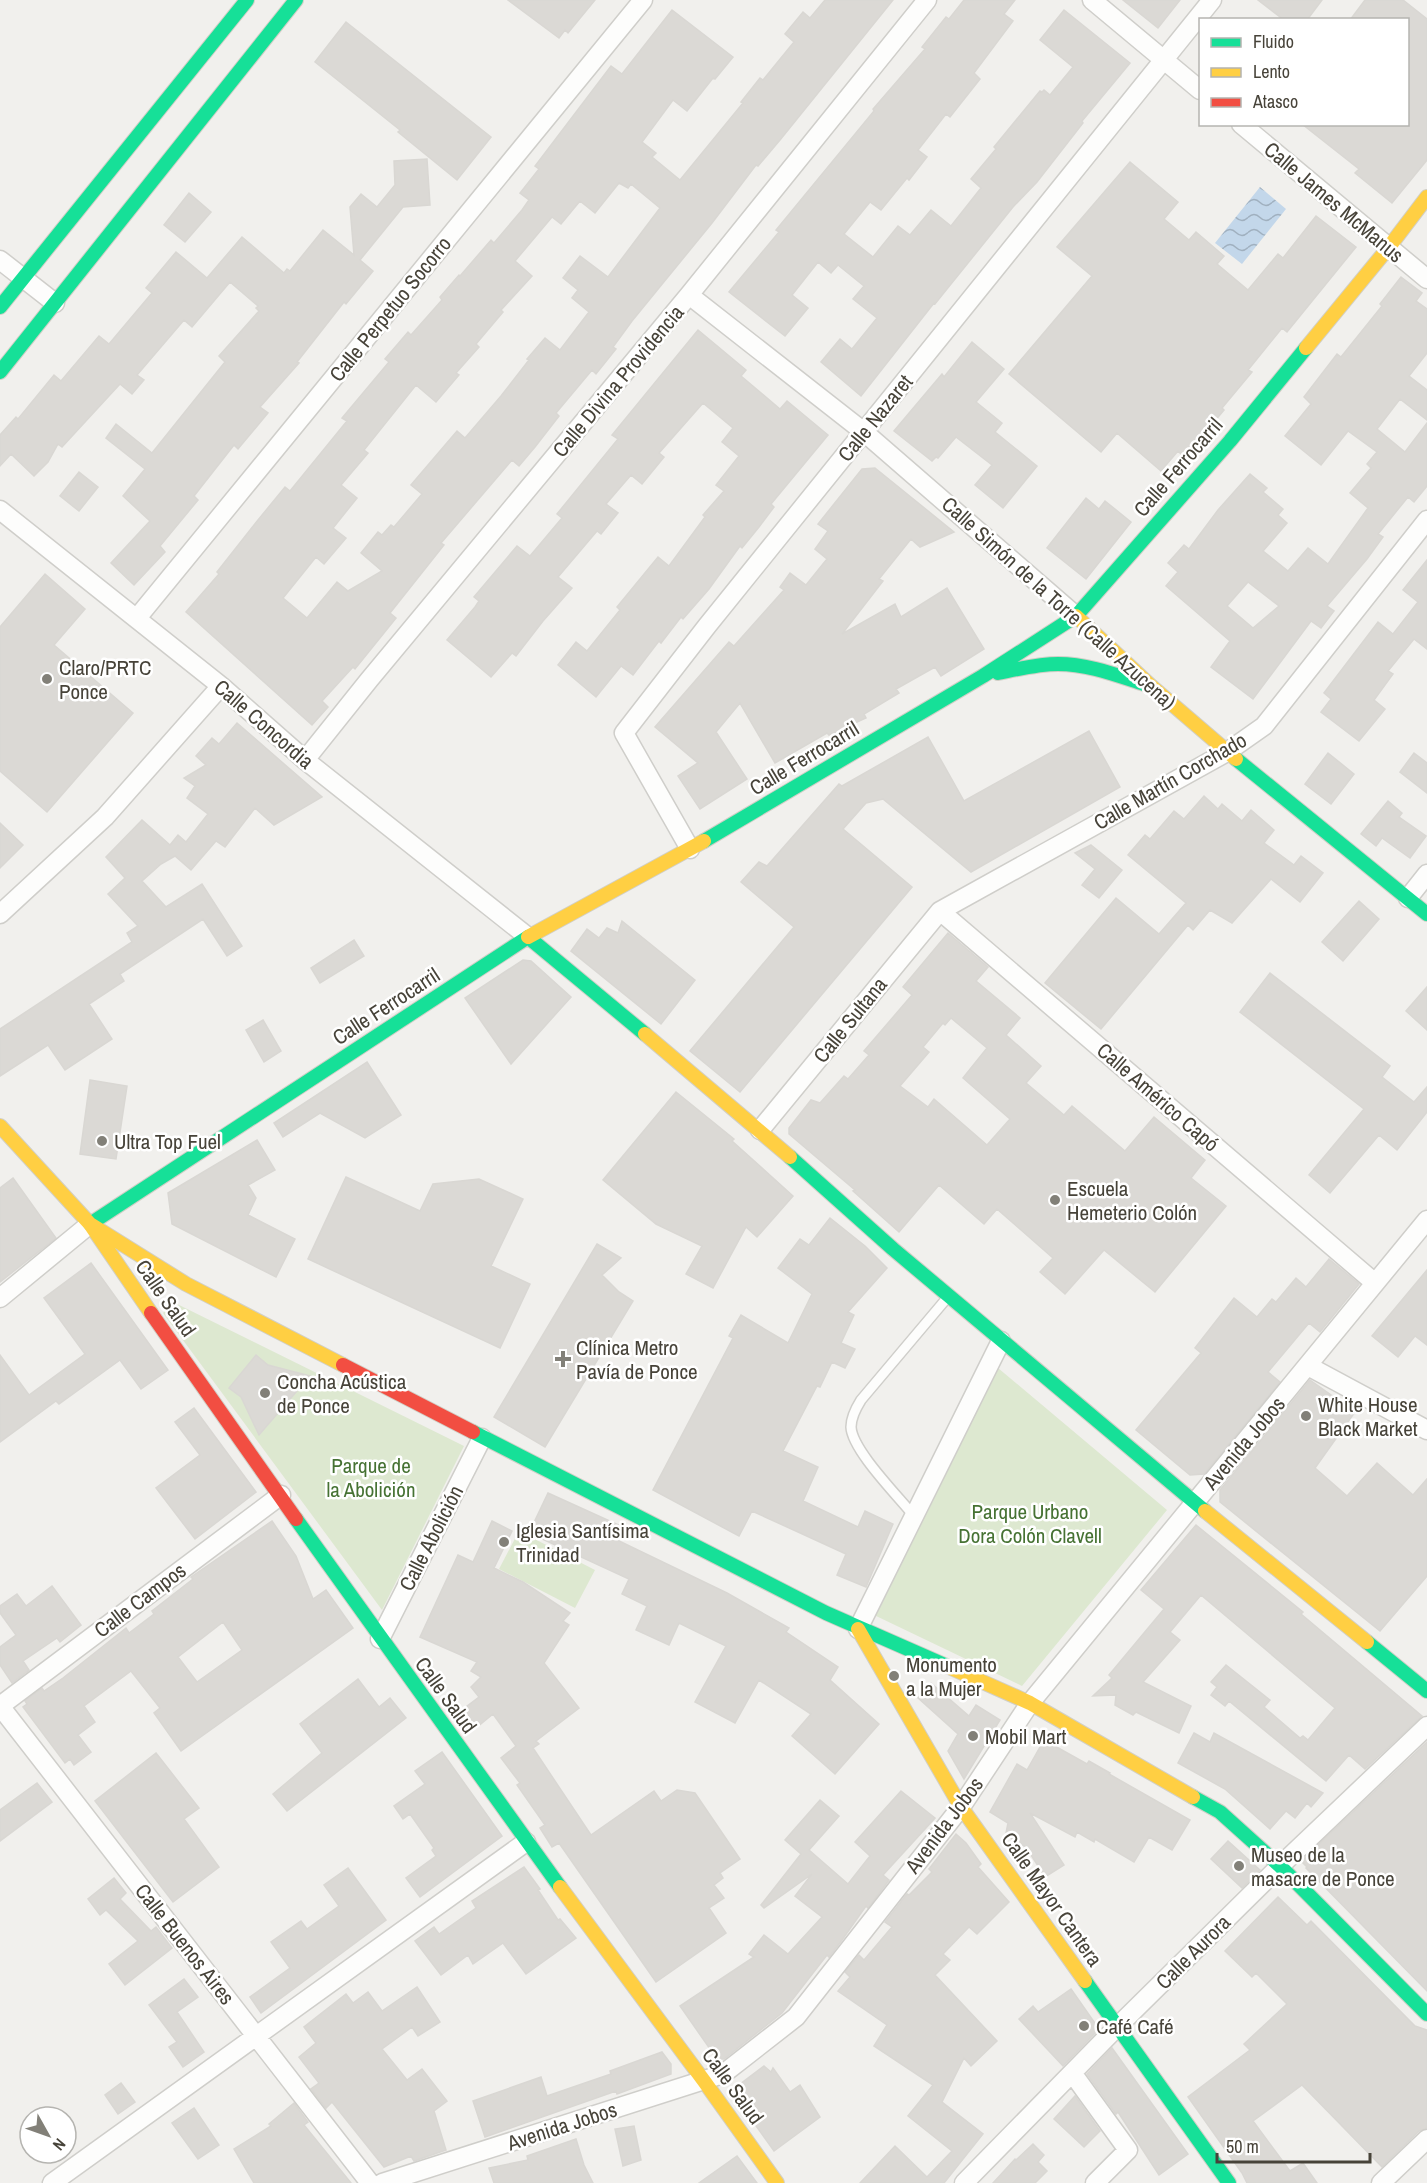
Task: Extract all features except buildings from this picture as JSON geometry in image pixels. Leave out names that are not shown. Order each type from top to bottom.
[{"type":"main road","points":[[0,307],[247,0]]},
{"type":"main road","points":[[0,372],[296,0]]},
{"type":"main road","name":"Calle Ferrocarril","points":[[90,1224],[528,938],[690,849],[983,676],[1076,616],[1230,441],[1389,247],[1427,197]]},
{"type":"main road","name":"Calle Simón de la Torre (Calle Azucena)","points":[[1076,616],[1151,686],[1227,752],[1427,914]]},
{"type":"main road","points":[[983,676],[1039,664],[1065,664],[1096,669],[1151,686]]},
{"type":"main road","points":[[528,938],[760,1130],[948,1297],[1194,1502],[1427,1691]]},
{"type":"main road","points":[[0,1126],[90,1224],[186,1284],[482,1438],[858,1629],[1030,1703],[1220,1812],[1280,1866],[1427,2014]]},
{"type":"main road","name":"Calle Salud","points":[[90,1224],[187,1366],[380,1639],[777,2183]]},
{"type":"main road","name":"Calle Mayor Cantera","points":[[858,1629],[961,1807],[1229,2183]]},
{"type":"street","name":"Calle Perpetuo Socorro","points":[[137,618],[643,0]]},
{"type":"street","name":"Calle Divina Providencia","points":[[305,760],[689,295],[927,0]]},
{"type":"street","points":[[1092,0],[1199,89]]},
{"type":"street","name":"Calle Nazaret","points":[[690,849],[624,733],[1212,0]]},
{"type":"street","name":"Calle James McManus","points":[[1243,126],[1427,279]]},
{"type":"street","points":[[0,260],[55,303]]},
{"type":"street","name":"Calle Simón de la Torre (Calle Azucena)","points":[[689,295],[864,432],[1076,616]]},
{"type":"street","name":"Calle Concordia","points":[[0,510],[137,618],[305,760],[528,938]]},
{"type":"street","name":"Calle Martín Corchado","points":[[940,910],[1227,752],[1264,726],[1427,520]]},
{"type":"street","points":[[0,914],[105,817],[220,686]]},
{"type":"street","points":[[1408,898],[1427,874]]},
{"type":"street","name":"Calle Sultana","points":[[760,1130],[940,910]]},
{"type":"street","name":"Calle Américo Capó","points":[[940,910],[1375,1283]]},
{"type":"street","name":"Avenida Jobos","points":[[382,2183],[723,2074],[796,2017],[961,1807],[1030,1703],[1427,1220]]},
{"type":"street","points":[[0,1298],[90,1224]]},
{"type":"street","points":[[858,1629],[1001,1341]]},
{"type":"street","points":[[1308,1366],[1427,1430]]},
{"type":"street","name":"Calle Abolición","points":[[380,1639],[482,1438]]},
{"type":"street","name":"Calle Campos","points":[[0,1706],[280,1495]]},
{"type":"street","name":"Calle Buenos Aires","points":[[0,1706],[370,2183]]},
{"type":"street","name":"Calle Aurora","points":[[964,2183],[1280,1866],[1427,1726]]},
{"type":"street","points":[[52,2183],[526,1842]]},
{"type":"street","points":[[1073,2074],[1128,2150],[1095,2183]]},
{"type":"street","points":[[1381,2183],[1427,2139]]},
{"type":"lane","points":[[914,1516],[854,1442],[852,1420],[861,1400],[948,1297]]},
{"type":"green space","name":"Parque de la Abolición","points":[[173,1302],[464,1446],[382,1610],[163,1313]]},
{"type":"green space","name":"Parque Urbano Dora Colón Clavell","points":[[998,1368],[1167,1510],[1022,1686],[874,1615]]},
{"type":"green space","points":[[519,1531],[595,1570],[575,1608],[499,1569]]},
{"type":"water","points":[[1260,187],[1286,209],[1242,264],[1215,243]]},
{"type":"traffic: fast","points":[[0,307],[247,0]]},
{"type":"traffic: fast","points":[[0,372],[296,0]]},
{"type":"traffic: fast","points":[[704,841],[983,676],[1076,616],[1230,441],[1306,348]]},
{"type":"traffic: fast","points":[[998,673],[1043,665],[1069,664],[1144,684]]},
{"type":"traffic: fast","points":[[1236,759],[1427,914]]},
{"type":"traffic: fast","points":[[90,1224],[528,937],[645,1034]]},
{"type":"traffic: fast","points":[[790,1157],[893,1249],[1205,1511]]},
{"type":"traffic: fast","points":[[473,1432],[826,1613],[949,1667]]},
{"type":"traffic: fast","points":[[296,1519],[560,1887]]},
{"type":"traffic: fast","points":[[1367,1642],[1427,1691]]},
{"type":"traffic: fast","points":[[1193,1797],[1220,1812],[1280,1866],[1427,2014]]},
{"type":"traffic: fast","points":[[1085,1981],[1229,2183]]},
{"type":"traffic: slow","points":[[1306,348],[1427,197]]},
{"type":"traffic: slow","points":[[1076,616],[1151,686],[1236,759]]},
{"type":"traffic: slow","points":[[528,937],[704,841]]},
{"type":"traffic: slow","points":[[645,1034],[790,1157]]},
{"type":"traffic: slow","points":[[0,1126],[90,1224],[151,1313]]},
{"type":"traffic: slow","points":[[90,1224],[186,1284],[343,1365]]},
{"type":"traffic: slow","points":[[1205,1511],[1367,1642]]},
{"type":"traffic: slow","points":[[858,1629],[961,1807],[1085,1981]]},
{"type":"traffic: slow","points":[[949,1667],[1030,1703],[1193,1797]]},
{"type":"traffic: slow","points":[[560,1887],[777,2183]]},
{"type":"traffic: jam","points":[[151,1313],[296,1519]]},
{"type":"traffic: jam","points":[[343,1365],[473,1432]]},
{"type":"place","name":"Claro/PRTC Ponce","points":[[47,679]]},
{"type":"place","name":"Ultra Top Fuel","points":[[102,1141]]},
{"type":"place","name":"Escuela Hemeterio Colón","points":[[1055,1200]]},
{"type":"place","name":"Clínica Metro Pavía de Ponce","points":[[563,1359]]},
{"type":"place","name":"Concha Acústica de Ponce","points":[[265,1393]]},
{"type":"place","name":"White House Black Market","points":[[1306,1416]]},
{"type":"place","name":"Iglesia Santísima Trinidad","points":[[504,1542]]},
{"type":"place","name":"Monumento a la Mujer","points":[[894,1676]]},
{"type":"place","name":"Mobil Mart","points":[[973,1736]]},
{"type":"place","name":"Museo de la masacre de Ponce","points":[[1239,1866]]},
{"type":"place","name":"Café Café","points":[[1084,2026]]}]
